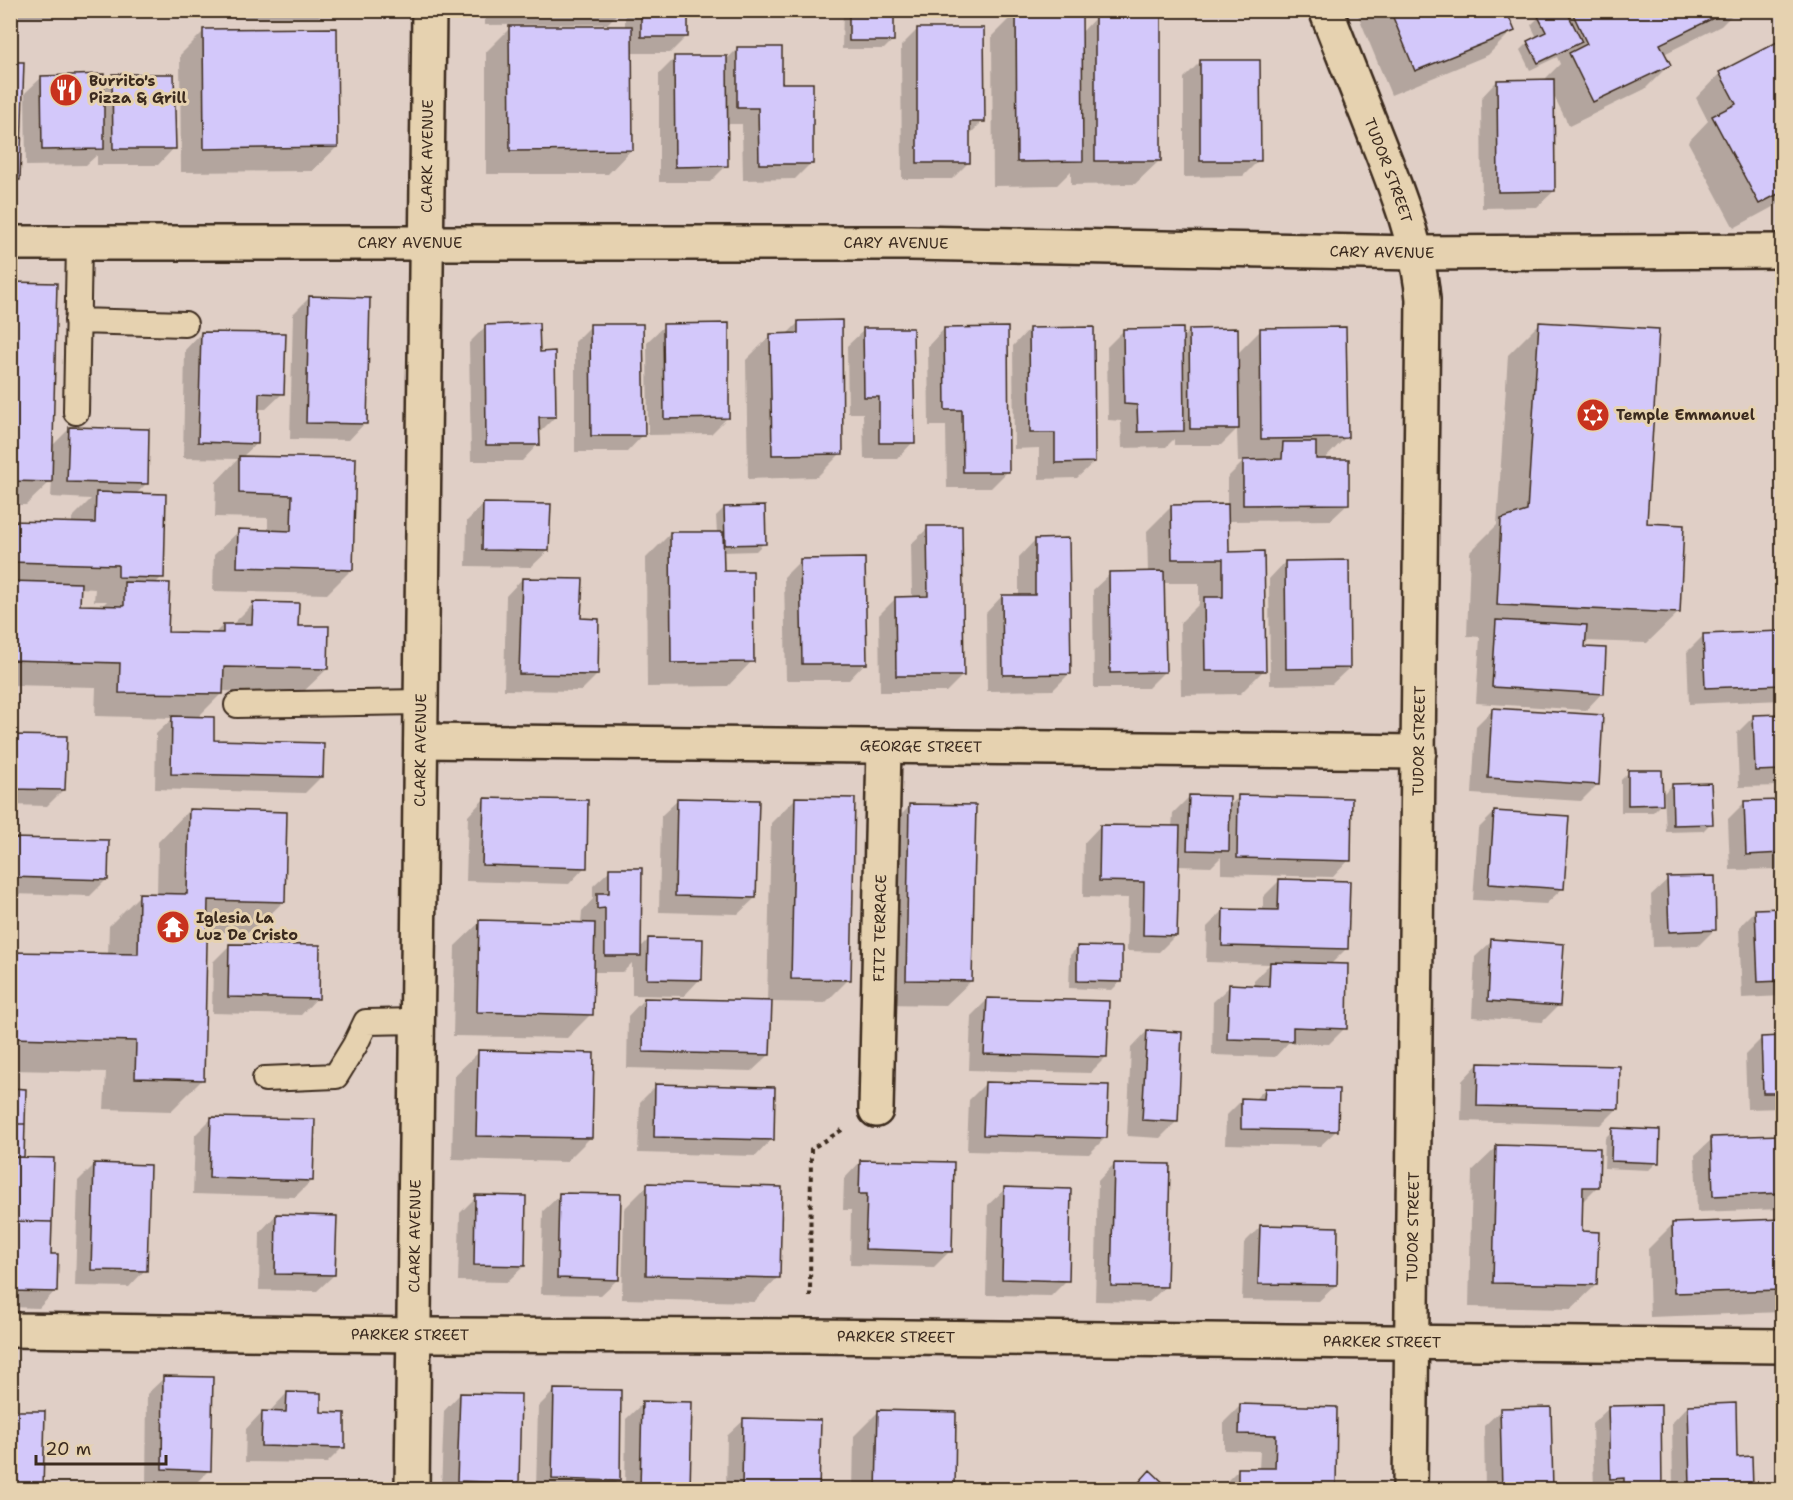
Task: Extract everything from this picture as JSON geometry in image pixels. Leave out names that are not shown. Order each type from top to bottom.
[{"type":"street","name":"CLARK AVENUE","points":[[412,1490],[429,10]]},
{"type":"street","name":"TUDOR STREET","points":[[1326,10],[1397,190],[1421,276],[1424,315],[1410,1490]]},
{"type":"street","name":"CARY AVENUE","points":[[10,243],[910,243],[1416,253],[1782,251]]},
{"type":"street","name":"GEORGE STREET","points":[[421,741],[1419,752]]},
{"type":"street","name":"FITZ TERRACE","points":[[876,1110],[884,747]]},
{"type":"street","name":"PARKER STREET","points":[[10,1330],[414,1335],[810,1335],[1782,1346]]},
{"type":"lane","points":[[76,412],[79,243]]},
{"type":"lane","points":[[77,321],[185,324]]},
{"type":"lane","points":[[237,705],[422,702]]},
{"type":"lane","points":[[265,1079],[336,1076],[355,1046],[366,1022],[418,1021]]},
{"type":"path","points":[[810,1335],[811,1149],[876,1110]]},
{"type":"building","points":[[641,10],[688,10],[688,37],[641,37]]},
{"type":"building","points":[[849,10],[894,10],[894,41],[849,41]]},
{"type":"building","points":[[1016,10],[1082,10],[1083,161],[1017,162]]},
{"type":"building","points":[[1390,10],[1506,10],[1515,31],[1415,71]]},
{"type":"building","points":[[1550,10],[1566,10],[1582,42],[1538,63],[1527,41],[1546,32],[1538,16]]},
{"type":"building","points":[[1571,10],[1730,10],[1660,44],[1671,65],[1593,102],[1569,53],[1587,44]]},
{"type":"building","points":[[1095,16],[1161,16],[1161,161],[1095,161]]},
{"type":"building","points":[[509,26],[632,26],[633,150],[510,151]]},
{"type":"building","points":[[337,28],[338,147],[204,149],[203,29]]},
{"type":"building","points":[[917,28],[984,28],[985,122],[970,122],[970,163],[917,163]]},
{"type":"building","points":[[1779,41],[1782,49],[1782,192],[1759,204],[1712,116],[1736,104],[1719,72]]},
{"type":"building","points":[[737,47],[782,47],[782,83],[813,83],[813,164],[759,164],[758,108],[737,108]]},
{"type":"building","points":[[674,56],[727,56],[728,166],[675,167]]},
{"type":"building","points":[[1200,60],[1260,60],[1261,161],[1200,161]]},
{"type":"building","points":[[10,62],[24,62],[20,180],[10,180]]},
{"type":"building","points":[[104,74],[104,149],[42,150],[41,76]]},
{"type":"building","points":[[112,74],[174,74],[176,149],[113,149]]},
{"type":"building","points":[[1554,79],[1555,191],[1498,192],[1497,80]]},
{"type":"building","points":[[10,282],[57,283],[52,482],[10,481]]},
{"type":"building","points":[[309,296],[370,298],[367,424],[306,423]]},
{"type":"building","points":[[842,320],[843,454],[772,455],[770,334],[798,333],[798,321]]},
{"type":"building","name":"Temple Emmanuel","points":[[1539,322],[1659,329],[1647,523],[1684,525],[1680,613],[1497,605],[1501,519],[1527,511]]},
{"type":"building","points":[[539,323],[540,352],[555,351],[556,417],[539,417],[540,445],[486,445],[485,325]]},
{"type":"building","points":[[729,323],[729,418],[664,419],[663,324]]},
{"type":"building","points":[[590,324],[643,324],[645,436],[591,436]]},
{"type":"building","points":[[1008,327],[1009,472],[963,472],[962,410],[945,410],[944,328]]},
{"type":"building","points":[[1094,327],[1095,462],[1055,463],[1055,433],[1030,433],[1029,328]]},
{"type":"building","points":[[1346,327],[1348,438],[1261,439],[1260,328]]},
{"type":"building","points":[[863,328],[913,328],[915,443],[879,443],[879,397],[864,397]]},
{"type":"building","points":[[1183,328],[1184,431],[1138,432],[1137,405],[1124,404],[1123,329]]},
{"type":"building","points":[[1238,328],[1239,429],[1190,429],[1189,329]]},
{"type":"building","points":[[201,332],[286,333],[284,394],[259,393],[258,444],[198,442]]},
{"type":"building","points":[[69,427],[149,429],[148,484],[67,482]]},
{"type":"building","points":[[1283,442],[1316,442],[1316,459],[1349,459],[1349,504],[1243,505],[1243,460],[1282,459]]},
{"type":"building","points":[[239,456],[356,458],[353,570],[237,567],[238,529],[291,531],[292,495],[239,493]]},
{"type":"building","points":[[96,492],[166,494],[164,578],[118,577],[118,565],[10,562],[10,521],[95,523]]},
{"type":"building","points":[[483,503],[551,504],[549,551],[482,550]]},
{"type":"building","points":[[1228,504],[1229,552],[1264,551],[1266,671],[1205,671],[1204,597],[1223,597],[1223,559],[1172,559],[1171,505]]},
{"type":"building","points":[[765,506],[766,544],[725,545],[724,507]]},
{"type":"building","points":[[927,526],[962,526],[964,676],[896,676],[895,597],[928,596]]},
{"type":"building","points":[[670,532],[723,532],[724,571],[753,571],[754,662],[671,663]]},
{"type":"building","points":[[1069,538],[1071,674],[1003,675],[1002,595],[1035,595],[1035,539]]},
{"type":"building","points":[[865,558],[867,664],[802,664],[800,559]]},
{"type":"building","points":[[1349,560],[1350,668],[1286,669],[1285,561]]},
{"type":"building","points":[[1164,571],[1166,672],[1110,673],[1109,572]]},
{"type":"building","points":[[522,578],[583,579],[581,618],[599,619],[598,675],[519,674]]},
{"type":"building","points":[[10,581],[81,583],[80,605],[124,606],[124,582],[170,583],[168,632],[223,633],[223,624],[252,624],[253,602],[299,603],[298,626],[329,626],[328,669],[224,667],[223,694],[119,693],[120,663],[10,660]]},
{"type":"building","points":[[1496,620],[1587,625],[1585,647],[1606,648],[1604,694],[1492,687]]},
{"type":"building","points":[[1782,631],[1782,685],[1705,688],[1703,634]]},
{"type":"building","points":[[1492,708],[1603,715],[1599,785],[1488,778]]},
{"type":"building","points":[[1782,714],[1782,770],[1755,771],[1753,715]]},
{"type":"building","points":[[172,716],[214,717],[214,740],[324,743],[323,777],[171,774]]},
{"type":"building","points":[[10,735],[67,736],[65,790],[10,789]]},
{"type":"building","points":[[1628,770],[1662,770],[1663,804],[1628,805]]},
{"type":"building","points":[[1711,783],[1713,824],[1673,825],[1672,784]]},
{"type":"building","points":[[1189,795],[1230,796],[1229,851],[1187,850]]},
{"type":"building","points":[[1238,795],[1352,798],[1351,861],[1237,858]]},
{"type":"building","points":[[795,797],[855,798],[851,980],[791,979]]},
{"type":"building","points":[[484,798],[588,800],[587,868],[482,865]]},
{"type":"building","points":[[677,798],[759,800],[756,898],[675,896]]},
{"type":"building","points":[[1782,800],[1782,853],[1746,855],[1744,801]]},
{"type":"building","points":[[909,804],[976,805],[972,981],[906,980]]},
{"type":"building","name":"Iglesia La Luz De Cristo","points":[[189,809],[287,812],[285,902],[208,900],[204,1080],[135,1078],[136,1041],[10,1038],[10,952],[138,954],[139,893],[187,894]]},
{"type":"building","points":[[1494,811],[1569,816],[1564,889],[1489,884]]},
{"type":"building","points":[[1100,825],[1180,826],[1177,936],[1143,935],[1144,882],[1099,881]]},
{"type":"building","points":[[10,838],[109,840],[108,880],[10,877]]},
{"type":"building","points":[[609,868],[642,868],[641,956],[605,956],[605,908],[597,909],[597,893],[609,893]]},
{"type":"building","points":[[1715,876],[1716,930],[1669,932],[1667,877]]},
{"type":"building","points":[[1279,879],[1350,881],[1348,949],[1222,946],[1223,909],[1278,910]]},
{"type":"building","points":[[1782,908],[1782,981],[1758,982],[1755,909]]},
{"type":"building","points":[[479,920],[595,923],[593,1015],[477,1012]]},
{"type":"building","points":[[648,938],[703,939],[702,980],[647,979]]},
{"type":"building","points":[[1491,939],[1564,944],[1560,1006],[1488,1001]]},
{"type":"building","points":[[229,944],[320,945],[319,999],[228,997]]},
{"type":"building","points":[[1077,946],[1122,947],[1122,982],[1077,981]]},
{"type":"building","points":[[1270,962],[1348,964],[1347,1029],[1293,1027],[1293,1041],[1227,1039],[1229,984],[1269,986]]},
{"type":"building","points":[[644,998],[772,1001],[770,1055],[643,1052]]},
{"type":"building","points":[[987,998],[1109,1001],[1107,1057],[984,1054]]},
{"type":"building","points":[[1147,1030],[1182,1032],[1178,1122],[1142,1120]]},
{"type":"building","points":[[1782,1036],[1782,1093],[1763,1093],[1761,1037]]},
{"type":"building","points":[[478,1050],[594,1053],[592,1138],[476,1136]]},
{"type":"building","points":[[1478,1063],[1620,1066],[1619,1109],[1477,1106]]},
{"type":"building","points":[[985,1082],[1109,1085],[1107,1138],[983,1135]]},
{"type":"building","points":[[655,1084],[775,1087],[774,1140],[654,1137]]},
{"type":"building","points":[[10,1088],[26,1089],[25,1124],[10,1124]]},
{"type":"building","points":[[1265,1088],[1339,1089],[1338,1131],[1241,1129],[1241,1098],[1264,1099]]},
{"type":"building","points":[[211,1117],[315,1119],[313,1181],[209,1178]]},
{"type":"building","points":[[10,1124],[25,1124],[24,1157],[10,1157]]},
{"type":"building","points":[[1612,1128],[1660,1130],[1659,1163],[1611,1161]]},
{"type":"building","points":[[1782,1135],[1782,1193],[1713,1196],[1711,1137]]},
{"type":"building","points":[[1496,1145],[1600,1148],[1599,1187],[1583,1187],[1582,1231],[1599,1232],[1597,1285],[1493,1283]]},
{"type":"building","points":[[10,1157],[54,1158],[52,1222],[10,1221]]},
{"type":"building","points":[[860,1160],[954,1162],[952,1252],[865,1249],[867,1194],[859,1194]]},
{"type":"building","points":[[94,1163],[150,1165],[147,1271],[91,1270]]},
{"type":"building","points":[[1114,1163],[1170,1164],[1167,1287],[1111,1286]]},
{"type":"building","points":[[647,1183],[782,1187],[780,1278],[646,1275]]},
{"type":"building","points":[[1004,1187],[1071,1189],[1069,1281],[1002,1279]]},
{"type":"building","points":[[559,1193],[621,1194],[619,1280],[557,1278]]},
{"type":"building","points":[[475,1195],[526,1196],[525,1266],[474,1265]]},
{"type":"building","points":[[276,1214],[337,1216],[335,1275],[275,1274]]},
{"type":"building","points":[[1782,1219],[1782,1290],[1674,1293],[1672,1223]]},
{"type":"building","points":[[10,1221],[52,1222],[51,1254],[58,1254],[57,1292],[10,1291]]},
{"type":"building","points":[[1260,1225],[1338,1227],[1337,1285],[1258,1284]]},
{"type":"building","points":[[163,1376],[213,1377],[211,1471],[162,1469]]},
{"type":"building","points":[[554,1389],[621,1390],[620,1481],[552,1479]]},
{"type":"building","points":[[287,1392],[321,1393],[321,1412],[345,1413],[345,1448],[261,1446],[262,1411],[286,1412]]},
{"type":"building","points":[[460,1393],[521,1394],[519,1483],[457,1481]]},
{"type":"building","points":[[642,1401],[692,1402],[690,1490],[640,1488]]},
{"type":"building","points":[[1736,1403],[1737,1457],[1752,1456],[1753,1489],[1711,1490],[1711,1487],[1690,1487],[1688,1405]]},
{"type":"building","points":[[1240,1404],[1337,1407],[1336,1490],[1238,1490],[1238,1468],[1275,1468],[1276,1435],[1239,1434]]},
{"type":"building","points":[[1661,1405],[1662,1490],[1624,1490],[1624,1478],[1610,1479],[1608,1406]]},
{"type":"building","points":[[1551,1407],[1553,1490],[1502,1490],[1500,1408]]},
{"type":"building","points":[[878,1410],[956,1412],[955,1490],[876,1490]]},
{"type":"building","points":[[10,1411],[45,1411],[43,1490],[10,1490]]},
{"type":"building","points":[[743,1418],[821,1420],[819,1490],[742,1490]]},
{"type":"building","points":[[1150,1470],[1171,1490],[1132,1490]]},
{"type":"place","name":"Burrito's Pizza & Grill","points":[[66,90]]},
{"type":"place","name":"Temple Emmanuel","points":[[1593,415]]},
{"type":"place","name":"Iglesia La Luz De Cristo","points":[[173,927]]}]
